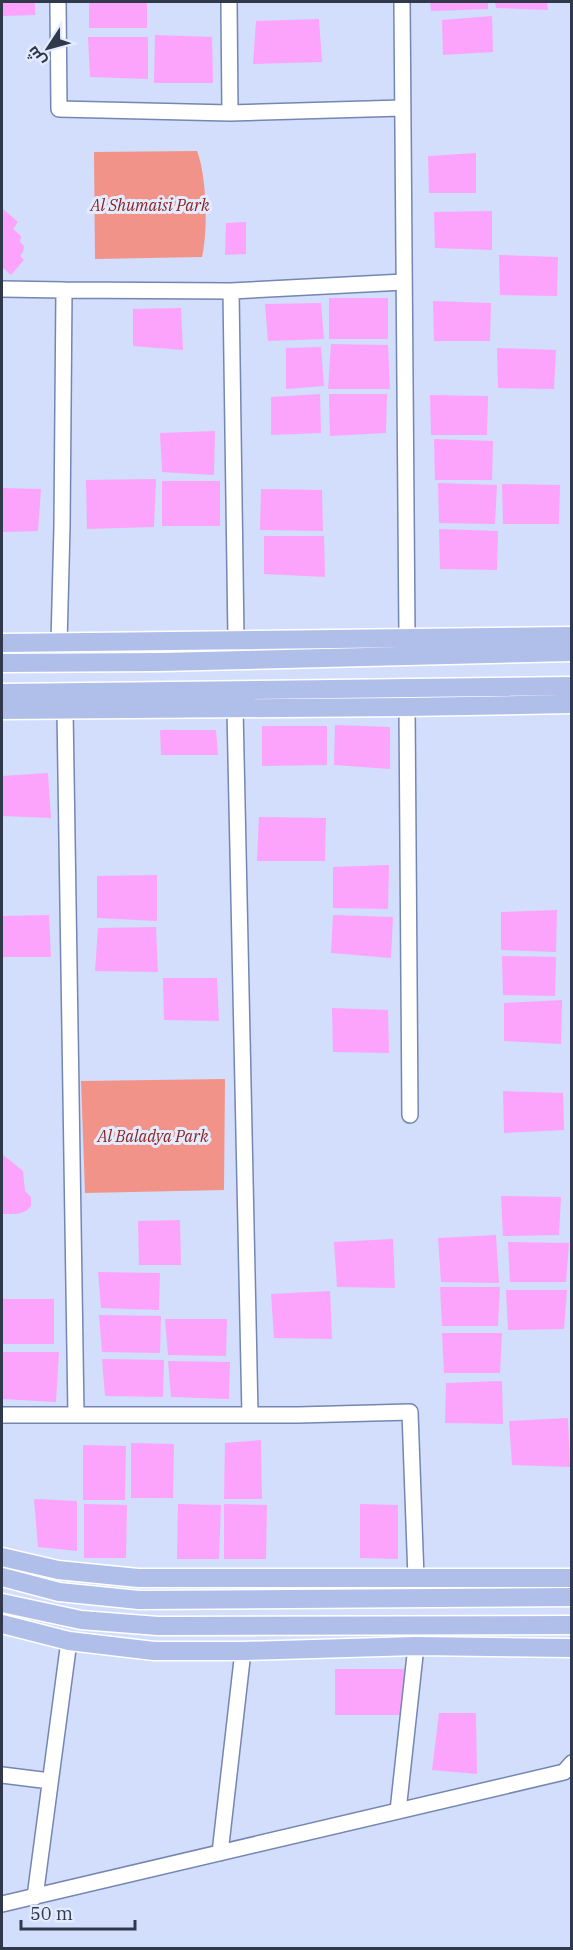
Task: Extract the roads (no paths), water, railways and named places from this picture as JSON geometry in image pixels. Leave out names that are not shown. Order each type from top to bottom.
[{"type":"main road","points":[[2,643],[572,636]]},
{"type":"main road","points":[[2,663],[161,662],[572,652]]},
{"type":"main road","points":[[2,693],[572,686]]},
{"type":"main road","points":[[2,710],[572,704]]},
{"type":"main road","points":[[2,1557],[58,1570],[138,1578],[572,1578]]},
{"type":"main road","points":[[2,1576],[59,1592],[139,1600],[572,1597]]},
{"type":"main road","points":[[2,1603],[81,1620],[158,1626],[572,1625]]},
{"type":"main road","points":[[2,1624],[69,1641],[154,1651],[416,1646],[572,1648]]},
{"type":"street","points":[[58,2],[59,110],[230,113],[402,108]]},
{"type":"street","points":[[229,2],[230,113]]},
{"type":"street","points":[[402,2],[407,637]]},
{"type":"street","points":[[2,289],[231,291],[404,282]]},
{"type":"street","points":[[58,643],[62,526],[64,290]]},
{"type":"street","points":[[231,291],[236,639]]},
{"type":"street","points":[[407,707],[410,1115]]},
{"type":"street","points":[[235,709],[250,1415]]},
{"type":"street","points":[[65,710],[76,1415]]},
{"type":"street","points":[[2,1415],[250,1415],[410,1412],[416,1578]]},
{"type":"street","points":[[34,1897],[69,1641]]},
{"type":"street","points":[[398,1811],[416,1646]]},
{"type":"street","points":[[220,1853],[243,1651]]},
{"type":"street","points":[[2,1904],[564,1772],[572,1763]]},
{"type":"street","points":[[2,1775],[50,1780]]},
{"type":"park label","name":"Al Shumaisi Park","points":[[150,205]]},
{"type":"park label","name":"Al Baladya Park","points":[[153,1136]]}]
